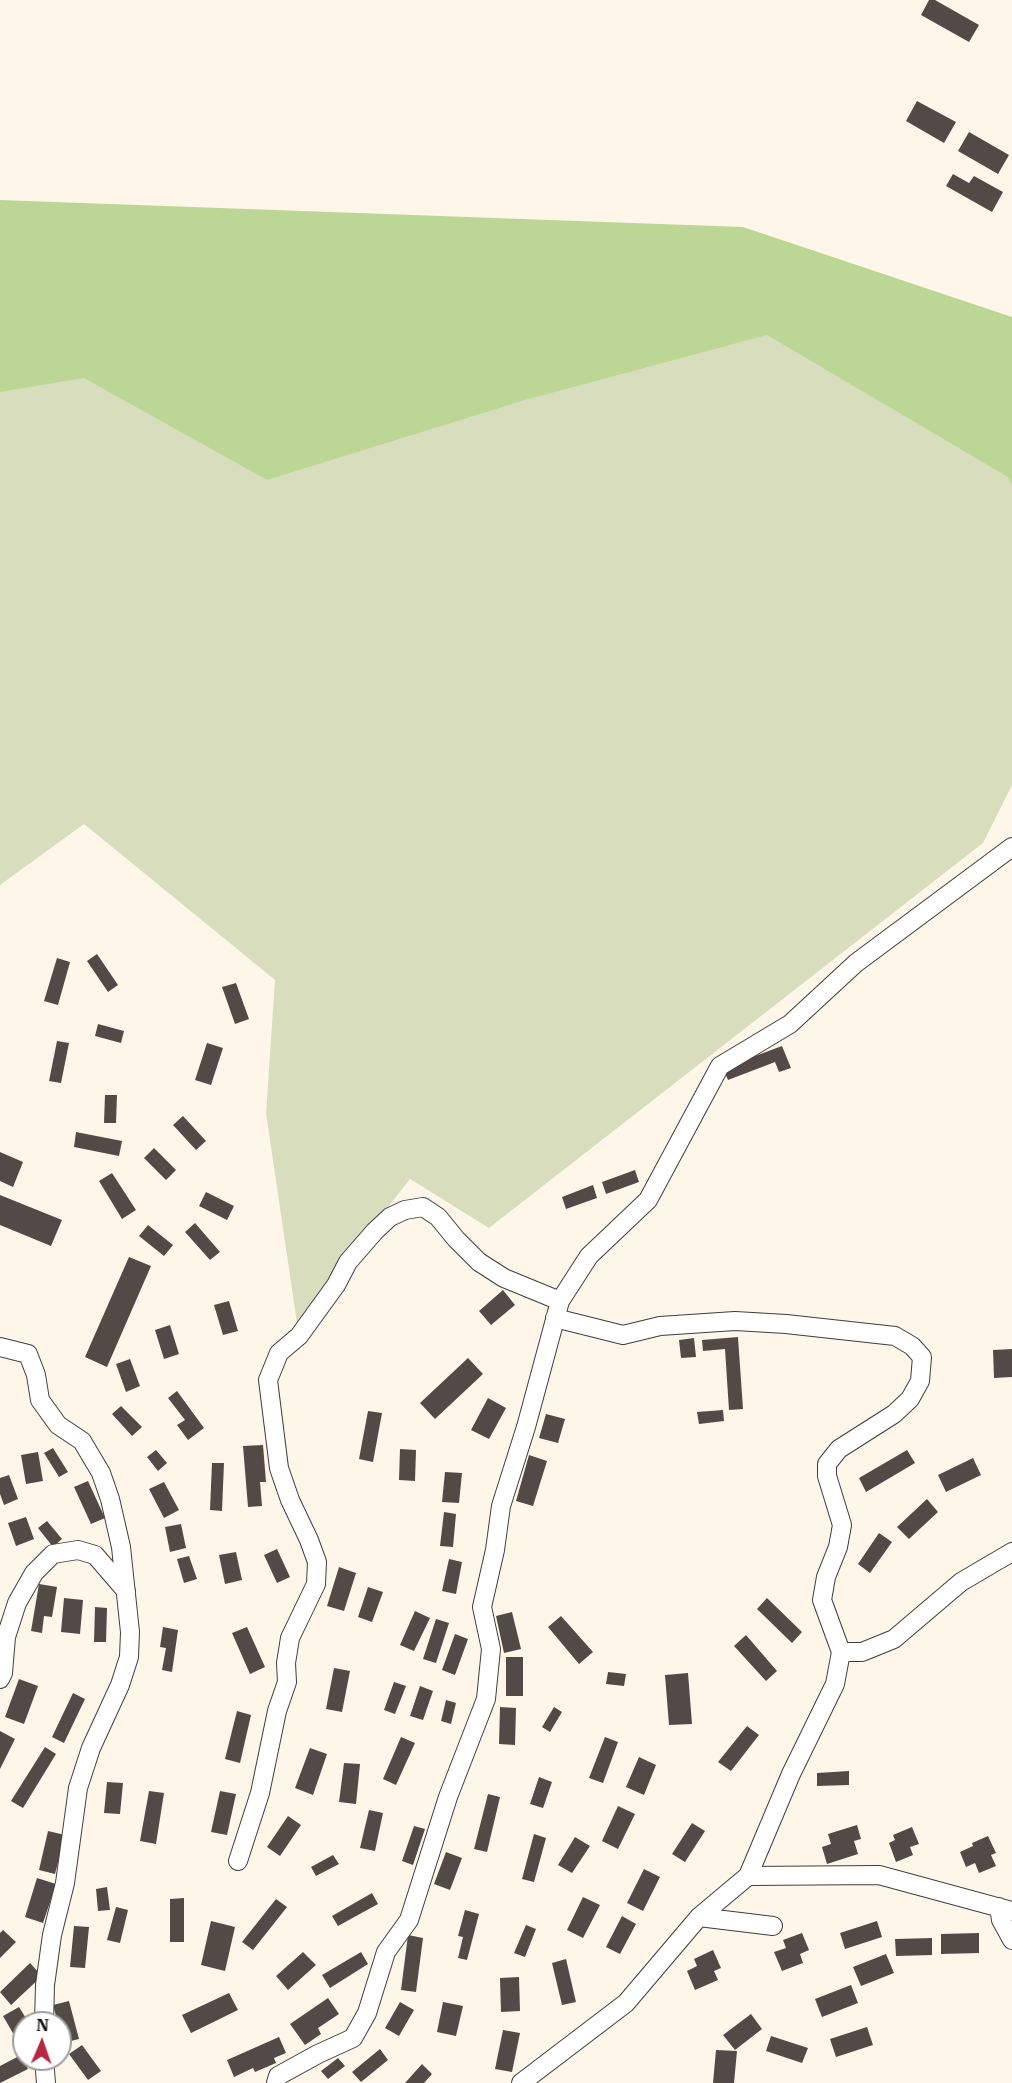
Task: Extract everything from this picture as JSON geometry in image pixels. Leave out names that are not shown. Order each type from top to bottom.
[{"type":"street","points":[[276,2083],[278,2076],[353,2038],[366,2013],[386,1952],[409,1920],[448,1797],[486,1699],[491,1649],[482,1607],[495,1550],[501,1506],[526,1427],[558,1310],[589,1256],[648,1200],[720,1066],[790,1024],[856,963],[1012,847]]},
{"type":"street","points":[[238,1861],[260,1792],[277,1711],[287,1682],[286,1663],[290,1638],[316,1584],[317,1562],[279,1468],[268,1380],[279,1353],[299,1336],[336,1285],[348,1262],[390,1217],[405,1210],[423,1207],[438,1217],[478,1262],[558,1310],[623,1335],[660,1326],[735,1321],[895,1336],[912,1346],[922,1357],[920,1381],[910,1399],[894,1414],[839,1449],[827,1464],[827,1476],[842,1525],[838,1547],[826,1577],[822,1600],[841,1652],[835,1684],[791,1774],[748,1876],[699,1917],[626,2003],[521,2083]]},
{"type":"street","points":[[0,1347],[28,1354],[36,1375],[40,1400],[58,1425],[82,1442],[101,1473],[110,1499],[121,1547],[130,1632],[129,1657],[120,1685],[91,1748],[78,1788],[65,1883],[52,1935],[45,1984],[44,2011]]},
{"type":"street","points":[[0,1679],[3,1673],[6,1637],[17,1603],[34,1573],[53,1554],[78,1550],[95,1555],[126,1591]]},
{"type":"street","points":[[841,1652],[862,1652],[894,1639],[961,1582],[1012,1552]]},
{"type":"street","points":[[748,1876],[879,1875],[1006,1909],[1000,1920],[1012,1940]]},
{"type":"street","points":[[699,1917],[773,1926]]},
{"type":"green space","points":[[0,200],[743,227],[1012,317],[1012,775],[87,800],[0,844]]},
{"type":"green space","points":[[767,335],[1008,477],[1012,485],[1012,785],[983,843],[489,1228],[410,1179],[297,1323],[266,1113],[275,980],[84,824],[0,885],[0,392],[84,378],[267,480],[525,400]]},
{"type":"building","points":[[929,0],[935,0],[979,25],[969,42],[921,15]]},
{"type":"building","points":[[917,101],[956,122],[944,143],[906,121]]},
{"type":"building","points":[[969,132],[1009,155],[998,174],[958,151]]},
{"type":"building","points":[[953,174],[969,183],[974,176],[1003,192],[992,212],[946,186]]},
{"type":"building","points":[[97,954],[118,985],[108,992],[87,961]]},
{"type":"building","points":[[57,958],[70,962],[58,1005],[44,1001]]},
{"type":"building","points":[[236,983],[249,1019],[235,1024],[222,987]]},
{"type":"building","points":[[98,1024],[124,1031],[121,1043],[95,1036]]},
{"type":"building","points":[[57,1041],[69,1043],[61,1083],[49,1081]]},
{"type":"building","points":[[207,1043],[223,1048],[211,1085],[195,1080]]},
{"type":"building","points":[[782,1046],[791,1068],[779,1072],[775,1062],[728,1080],[723,1068]]},
{"type":"building","points":[[105,1095],[117,1095],[116,1123],[104,1123]]},
{"type":"building","points":[[183,1116],[206,1141],[196,1150],[173,1125]]},
{"type":"building","points":[[76,1132],[122,1141],[119,1156],[74,1147]]},
{"type":"building","points":[[154,1148],[176,1170],[166,1180],[144,1158]]},
{"type":"building","points":[[0,1152],[23,1162],[13,1187],[0,1181]]},
{"type":"building","points":[[635,1170],[639,1182],[606,1194],[602,1182]]},
{"type":"building","points":[[112,1173],[136,1210],[122,1219],[99,1181]]},
{"type":"building","points":[[593,1185],[597,1198],[566,1209],[562,1197]]},
{"type":"building","points":[[206,1192],[234,1206],[227,1220],[199,1206]]},
{"type":"building","points":[[0,1195],[62,1220],[51,1246],[0,1225]]},
{"type":"building","points":[[195,1223],[220,1252],[210,1260],[185,1232]]},
{"type":"building","points":[[148,1225],[173,1245],[164,1256],[139,1236]]},
{"type":"building","points":[[129,1257],[151,1266],[107,1367],[85,1357]]},
{"type":"building","points":[[503,1290],[515,1305],[491,1325],[479,1311]]},
{"type":"building","points":[[229,1301],[238,1331],[223,1335],[214,1305]]},
{"type":"building","points":[[170,1325],[179,1354],[164,1359],[155,1330]]},
{"type":"building","points":[[738,1337],[743,1409],[729,1410],[725,1349],[703,1351],[702,1340]]},
{"type":"building","points":[[694,1338],[696,1357],[681,1358],[679,1340]]},
{"type":"building","points":[[1012,1349],[1012,1377],[994,1378],[993,1350]]},
{"type":"building","points":[[468,1358],[483,1374],[435,1419],[420,1403]]},
{"type":"building","points":[[130,1359],[140,1386],[126,1392],[116,1364]]},
{"type":"building","points":[[177,1391],[204,1428],[188,1440],[177,1425],[185,1420],[168,1398]]},
{"type":"building","points":[[488,1398],[506,1408],[489,1439],[471,1430]]},
{"type":"building","points":[[121,1406],[142,1427],[132,1436],[112,1414]]},
{"type":"building","points":[[723,1410],[724,1421],[699,1424],[697,1412]]},
{"type":"building","points":[[368,1411],[382,1413],[373,1462],[359,1459]]},
{"type":"building","points":[[546,1414],[565,1419],[558,1443],[539,1438]]},
{"type":"building","points":[[263,1445],[266,1482],[260,1482],[262,1506],[248,1507],[243,1446]]},
{"type":"building","points":[[53,1448],[68,1472],[59,1477],[44,1453]]},
{"type":"building","points":[[400,1449],[416,1450],[415,1481],[399,1480]]},
{"type":"building","points":[[156,1450],[167,1463],[158,1471],[147,1457]]},
{"type":"building","points":[[907,1450],[915,1463],[866,1492],[859,1478]]},
{"type":"building","points":[[38,1452],[43,1481],[26,1484],[21,1455]]},
{"type":"building","points":[[529,1455],[547,1461],[533,1506],[516,1501]]},
{"type":"building","points":[[973,1458],[981,1475],[946,1492],[938,1475]]},
{"type":"building","points":[[212,1463],[224,1463],[222,1511],[210,1510]]},
{"type":"building","points":[[445,1472],[462,1473],[459,1503],[442,1502]]},
{"type":"building","points":[[9,1475],[18,1499],[4,1505],[0,1494],[0,1478]]},
{"type":"building","points":[[88,1481],[105,1518],[91,1524],[74,1487]]},
{"type":"building","points":[[164,1482],[179,1510],[164,1518],[149,1489]]},
{"type":"building","points":[[927,1499],[938,1512],[909,1539],[897,1527]]},
{"type":"building","points":[[444,1512],[456,1514],[453,1547],[440,1546]]},
{"type":"building","points":[[26,1517],[34,1539],[16,1546],[8,1523]]},
{"type":"building","points":[[47,1521],[62,1539],[53,1547],[38,1528]]},
{"type":"building","points":[[181,1524],[186,1548],[170,1552],[165,1527]]},
{"type":"building","points":[[879,1533],[892,1542],[870,1573],[858,1564]]},
{"type":"building","points":[[277,1549],[290,1577],[277,1583],[264,1555]]},
{"type":"building","points":[[236,1552],[242,1580],[225,1584],[219,1555]]},
{"type":"building","points":[[189,1556],[197,1579],[184,1583],[177,1559]]},
{"type":"building","points":[[449,1559],[462,1562],[456,1594],[442,1591]]},
{"type":"building","points":[[339,1567],[356,1573],[344,1611],[327,1606]]},
{"type":"building","points":[[39,1584],[57,1587],[52,1617],[44,1616],[42,1633],[31,1631]]},
{"type":"building","points":[[368,1587],[383,1592],[372,1622],[358,1617]]},
{"type":"building","points":[[64,1598],[83,1600],[80,1634],[61,1632]]},
{"type":"building","points":[[767,1598],[802,1632],[792,1643],[757,1609]]},
{"type":"building","points":[[95,1607],[107,1608],[106,1642],[94,1642]]},
{"type":"building","points":[[415,1611],[430,1618],[414,1651],[400,1645]]},
{"type":"building","points":[[512,1612],[521,1649],[504,1653],[496,1616]]},
{"type":"building","points":[[561,1616],[593,1652],[579,1664],[548,1627]]},
{"type":"building","points":[[436,1619],[449,1623],[436,1663],[423,1659]]},
{"type":"building","points":[[163,1627],[178,1630],[172,1672],[162,1670],[166,1648],[160,1647]]},
{"type":"building","points":[[247,1627],[265,1667],[250,1674],[232,1633]]},
{"type":"building","points":[[455,1634],[468,1639],[455,1675],[442,1670]]},
{"type":"building","points":[[746,1635],[777,1671],[766,1681],[734,1646]]},
{"type":"building","points":[[506,1657],[523,1657],[523,1696],[506,1696]]},
{"type":"building","points":[[334,1668],[350,1671],[342,1712],[326,1709]]},
{"type":"building","points":[[608,1672],[626,1674],[624,1686],[606,1684]]},
{"type":"building","points":[[688,1673],[692,1724],[669,1725],[665,1675]]},
{"type":"building","points":[[19,1679],[38,1686],[24,1724],[5,1717]]},
{"type":"building","points":[[394,1682],[406,1686],[395,1714],[384,1710]]},
{"type":"building","points":[[420,1686],[433,1691],[423,1720],[410,1716]]},
{"type":"building","points":[[73,1693],[85,1699],[64,1743],[52,1737]]},
{"type":"building","points":[[446,1700],[456,1703],[451,1724],[441,1721]]},
{"type":"building","points":[[500,1707],[516,1708],[515,1745],[499,1744]]},
{"type":"building","points":[[554,1707],[562,1712],[550,1732],[542,1727]]},
{"type":"building","points":[[237,1711],[251,1715],[240,1763],[225,1759]]},
{"type":"building","points":[[747,1726],[759,1735],[731,1771],[718,1762]]},
{"type":"building","points":[[0,1731],[15,1739],[0,1769]]},
{"type":"building","points":[[401,1737],[415,1743],[396,1785],[383,1779]]},
{"type":"building","points":[[605,1737],[618,1742],[603,1783],[589,1778]]},
{"type":"building","points":[[45,1747],[56,1754],[23,1808],[11,1801]]},
{"type":"building","points":[[310,1748],[327,1754],[313,1795],[295,1788]]},
{"type":"building","points":[[639,1757],[656,1765],[644,1795],[626,1787]]},
{"type":"building","points":[[344,1763],[360,1764],[356,1804],[339,1802]]},
{"type":"building","points":[[849,1771],[849,1785],[817,1786],[817,1773]]},
{"type":"building","points":[[539,1777],[552,1782],[543,1808],[530,1804]]},
{"type":"building","points":[[107,1782],[123,1783],[120,1814],[104,1813]]},
{"type":"building","points":[[149,1791],[164,1793],[156,1844],[140,1841]]},
{"type":"building","points":[[220,1791],[236,1794],[227,1835],[211,1832]]},
{"type":"building","points":[[488,1794],[500,1797],[487,1852],[474,1849]]},
{"type":"building","points":[[618,1806],[635,1814],[618,1849],[602,1841]]},
{"type":"building","points":[[369,1810],[383,1813],[375,1851],[360,1848]]},
{"type":"building","points":[[288,1816],[301,1825],[280,1856],[267,1847]]},
{"type":"building","points":[[692,1823],[705,1831],[685,1862],[672,1854]]},
{"type":"building","points":[[857,1825],[861,1839],[854,1841],[858,1854],[827,1864],[822,1847],[831,1844],[828,1834]]},
{"type":"building","points":[[414,1826],[425,1829],[413,1865],[402,1861]]},
{"type":"building","points":[[912,1827],[919,1844],[910,1847],[913,1855],[896,1862],[889,1843],[895,1840],[893,1835]]},
{"type":"building","points":[[48,1831],[65,1835],[55,1874],[39,1870]]},
{"type":"building","points":[[534,1834],[546,1838],[534,1882],[522,1879]]},
{"type":"building","points":[[988,1836],[996,1853],[991,1855],[996,1866],[979,1873],[975,1863],[966,1867],[960,1852],[973,1846],[972,1843]]},
{"type":"building","points":[[575,1837],[590,1846],[572,1873],[558,1865]]},
{"type":"building","points":[[446,1852],[462,1858],[450,1890],[434,1884]]},
{"type":"building","points":[[333,1855],[339,1864],[316,1876],[311,1867]]},
{"type":"building","points":[[644,1869],[660,1877],[643,1911],[627,1903]]},
{"type":"building","points":[[37,1878],[56,1884],[43,1923],[25,1917]]},
{"type":"building","points":[[107,1887],[110,1910],[98,1911],[96,1889]]},
{"type":"building","points":[[372,1893],[378,1904],[338,1926],[332,1916]]},
{"type":"building","points":[[583,1897],[600,1905],[583,1938],[567,1930]]},
{"type":"building","points":[[184,1898],[184,1942],[170,1942],[170,1899]]},
{"type":"building","points":[[276,1899],[287,1907],[253,1950],[242,1942]]},
{"type":"building","points":[[116,1907],[128,1910],[120,1943],[107,1940]]},
{"type":"building","points":[[465,1910],[479,1914],[467,1960],[458,1958],[463,1937],[458,1936]]},
{"type":"building","points":[[622,1916],[636,1924],[620,1954],[606,1947]]},
{"type":"building","points":[[211,1921],[235,1927],[225,1971],[201,1965]]},
{"type":"building","points":[[877,1921],[882,1937],[845,1949],[840,1933]]},
{"type":"building","points":[[526,1925],[536,1929],[525,1957],[514,1953]]},
{"type":"building","points":[[74,1926],[89,1927],[85,1968],[70,1967]]},
{"type":"building","points":[[3,1930],[16,1942],[0,1958],[0,1933]]},
{"type":"building","points":[[802,1933],[809,1950],[800,1954],[803,1963],[782,1971],[774,1952],[786,1948],[783,1940]]},
{"type":"building","points":[[979,1933],[979,1953],[941,1954],[941,1934]]},
{"type":"building","points":[[408,1935],[423,1938],[416,1992],[401,1990]]},
{"type":"building","points":[[932,1938],[932,1955],[896,1956],[895,1939]]},
{"type":"building","points":[[713,1950],[721,1968],[714,1971],[718,1980],[695,1990],[687,1971],[697,1966],[694,1959]]},
{"type":"building","points":[[303,1952],[316,1965],[288,1990],[276,1976]]},
{"type":"building","points":[[361,1952],[368,1964],[330,1988],[322,1975]]},
{"type":"building","points":[[886,1954],[894,1973],[861,1986],[853,1967]]},
{"type":"building","points":[[566,1959],[576,2002],[562,2005],[552,1963]]},
{"type":"building","points":[[30,1963],[42,1976],[11,2005],[0,1992]]},
{"type":"building","points":[[519,1977],[520,2011],[501,2012],[500,1978]]},
{"type":"building","points":[[851,1985],[858,2003],[822,2017],[815,1999]]},
{"type":"building","points":[[229,1993],[238,2010],[191,2033],[182,2015]]},
{"type":"building","points":[[328,1998],[339,2014],[318,2028],[321,2034],[305,2045],[290,2024]]},
{"type":"building","points":[[69,2001],[72,2011],[55,2011],[53,2005]]},
{"type":"building","points":[[400,2002],[414,2010],[399,2036],[385,2028]]},
{"type":"building","points":[[443,2002],[463,2006],[456,2036],[437,2032]]},
{"type":"building","points":[[19,2007],[22,2011],[12,2011],[12,2032],[3,2016]]},
{"type":"building","points":[[72,2012],[79,2039],[72,2041]]},
{"type":"building","points":[[751,2014],[762,2029],[735,2050],[723,2035]]},
{"type":"building","points":[[867,2027],[873,2045],[836,2057],[830,2039]]},
{"type":"building","points":[[503,2030],[520,2033],[512,2072],[495,2069]]},
{"type":"building","points":[[771,2036],[808,2048],[802,2063],[766,2051]]},
{"type":"building","points":[[279,2037],[286,2053],[274,2058],[276,2063],[255,2072],[253,2068],[234,2077],[227,2060]]},
{"type":"building","points":[[82,2045],[101,2071],[88,2080],[72,2058],[72,2052]]},
{"type":"building","points":[[380,2049],[388,2060],[361,2082],[352,2072]]},
{"type":"building","points":[[716,2050],[737,2051],[734,2083],[713,2083]]},
{"type":"building","points":[[338,2058],[345,2066],[328,2079],[321,2071]]},
{"type":"building","points":[[12,2060],[12,2071],[24,2071],[0,2083],[0,2066]]},
{"type":"building","points":[[422,2064],[432,2074],[424,2083],[405,2083]]}]
